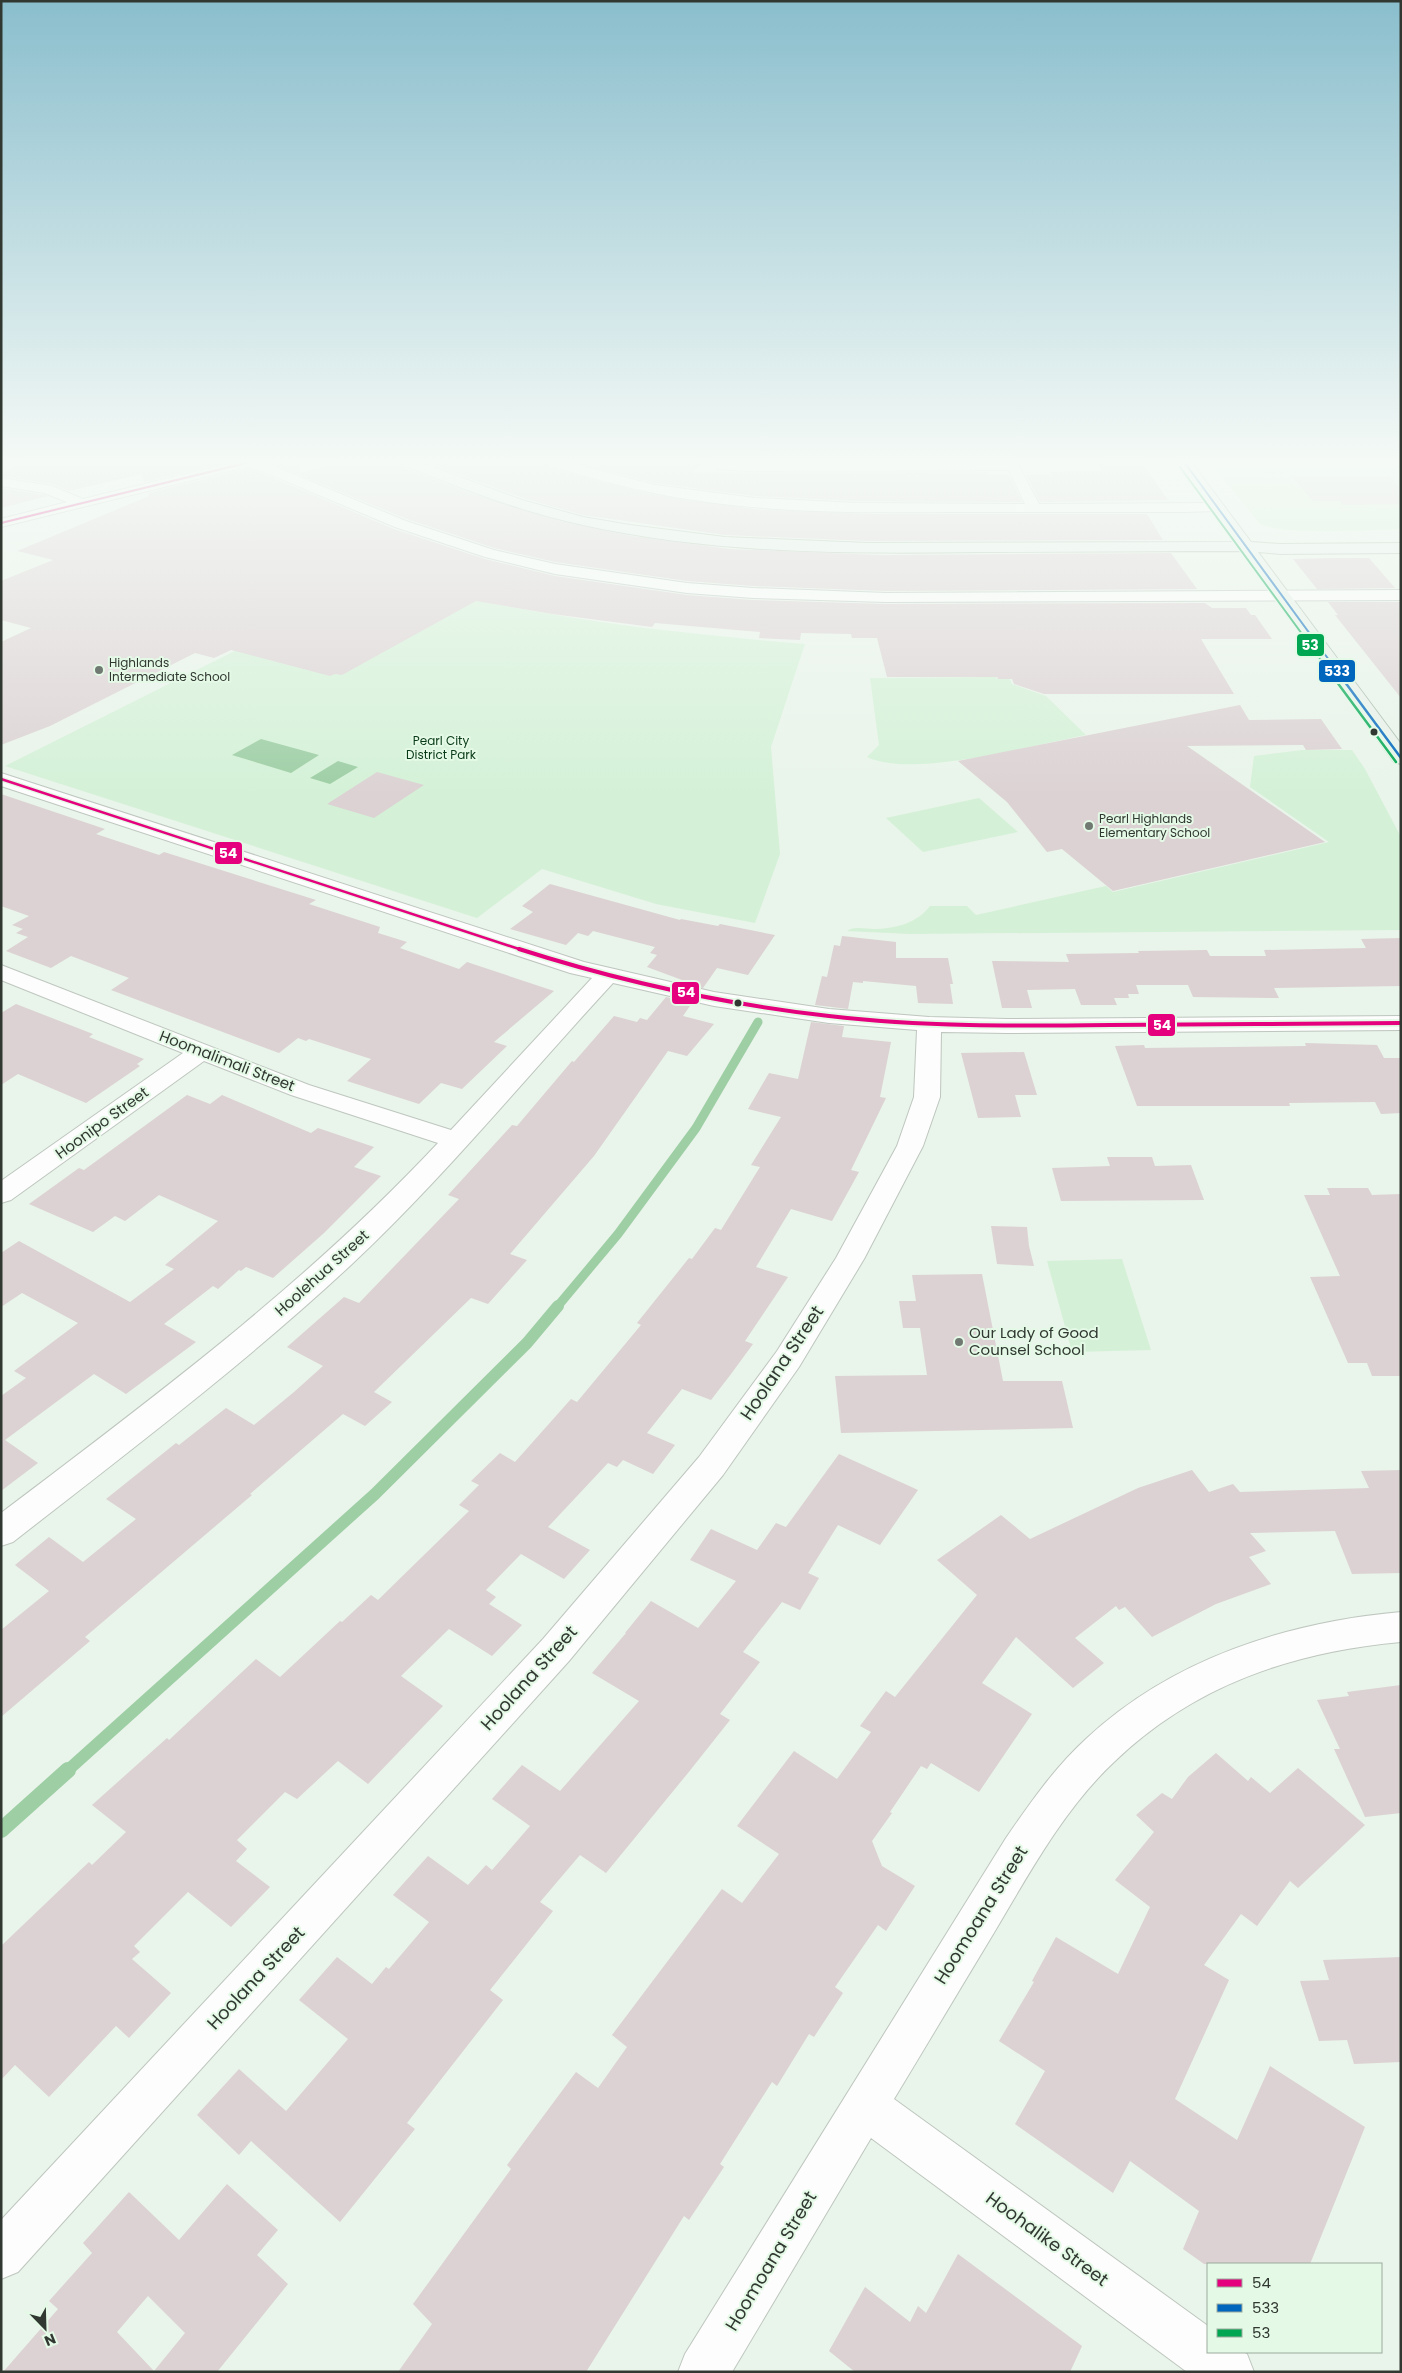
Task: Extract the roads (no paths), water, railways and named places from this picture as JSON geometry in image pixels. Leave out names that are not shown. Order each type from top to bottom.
[{"type":"main road","points":[[1265,574],[1401,758]]},
{"type":"street","points":[[593,574],[652,584],[762,594],[860,598],[1401,595]]},
{"type":"street","points":[[1,779],[434,922],[608,976],[696,996],[764,1007],[929,1024],[1027,1026],[1401,1023]]},
{"type":"street","name":"Hoomalimali Street","points":[[1,972],[300,1090],[456,1140]]},
{"type":"street","name":"Hoolehua Street","points":[[1,1532],[255,1334],[342,1257],[403,1198],[608,976]]},
{"type":"street","name":"Hoolana Street","points":[[1,2255],[556,1650],[711,1466],[788,1359],[850,1259],[906,1154],[927,1097],[929,1024]]},
{"type":"street","name":"Hoonipo Street","points":[[1,1194],[202,1051]]},
{"type":"street","name":"Hoomoana Street","points":[[703,2372],[1020,1851],[1061,1792],[1102,1749],[1147,1712],[1203,1679],[1268,1652],[1331,1635],[1401,1627]]},
{"type":"street","name":"Hoohalike Street","points":[[865,2106],[1229,2372]]},
{"type":"waterway","points":[[557,1307],[618,1234],[696,1128],[758,1022]]},
{"type":"waterway","points":[[67,1771],[375,1494],[527,1343],[558,1306]]},
{"type":"waterway","points":[[1,1830],[68,1770]]},
{"type":"place","name":"Highlands Intermediate School","points":[[99,670]]},
{"type":"place","name":"Pearl Highlands Elementary School","points":[[1089,826]]},
{"type":"place","name":"Our Lady of Good Counsel School","points":[[959,1342]]},
{"type":"park label","name":"Pearl City District Park","points":[[441,748]]}]
